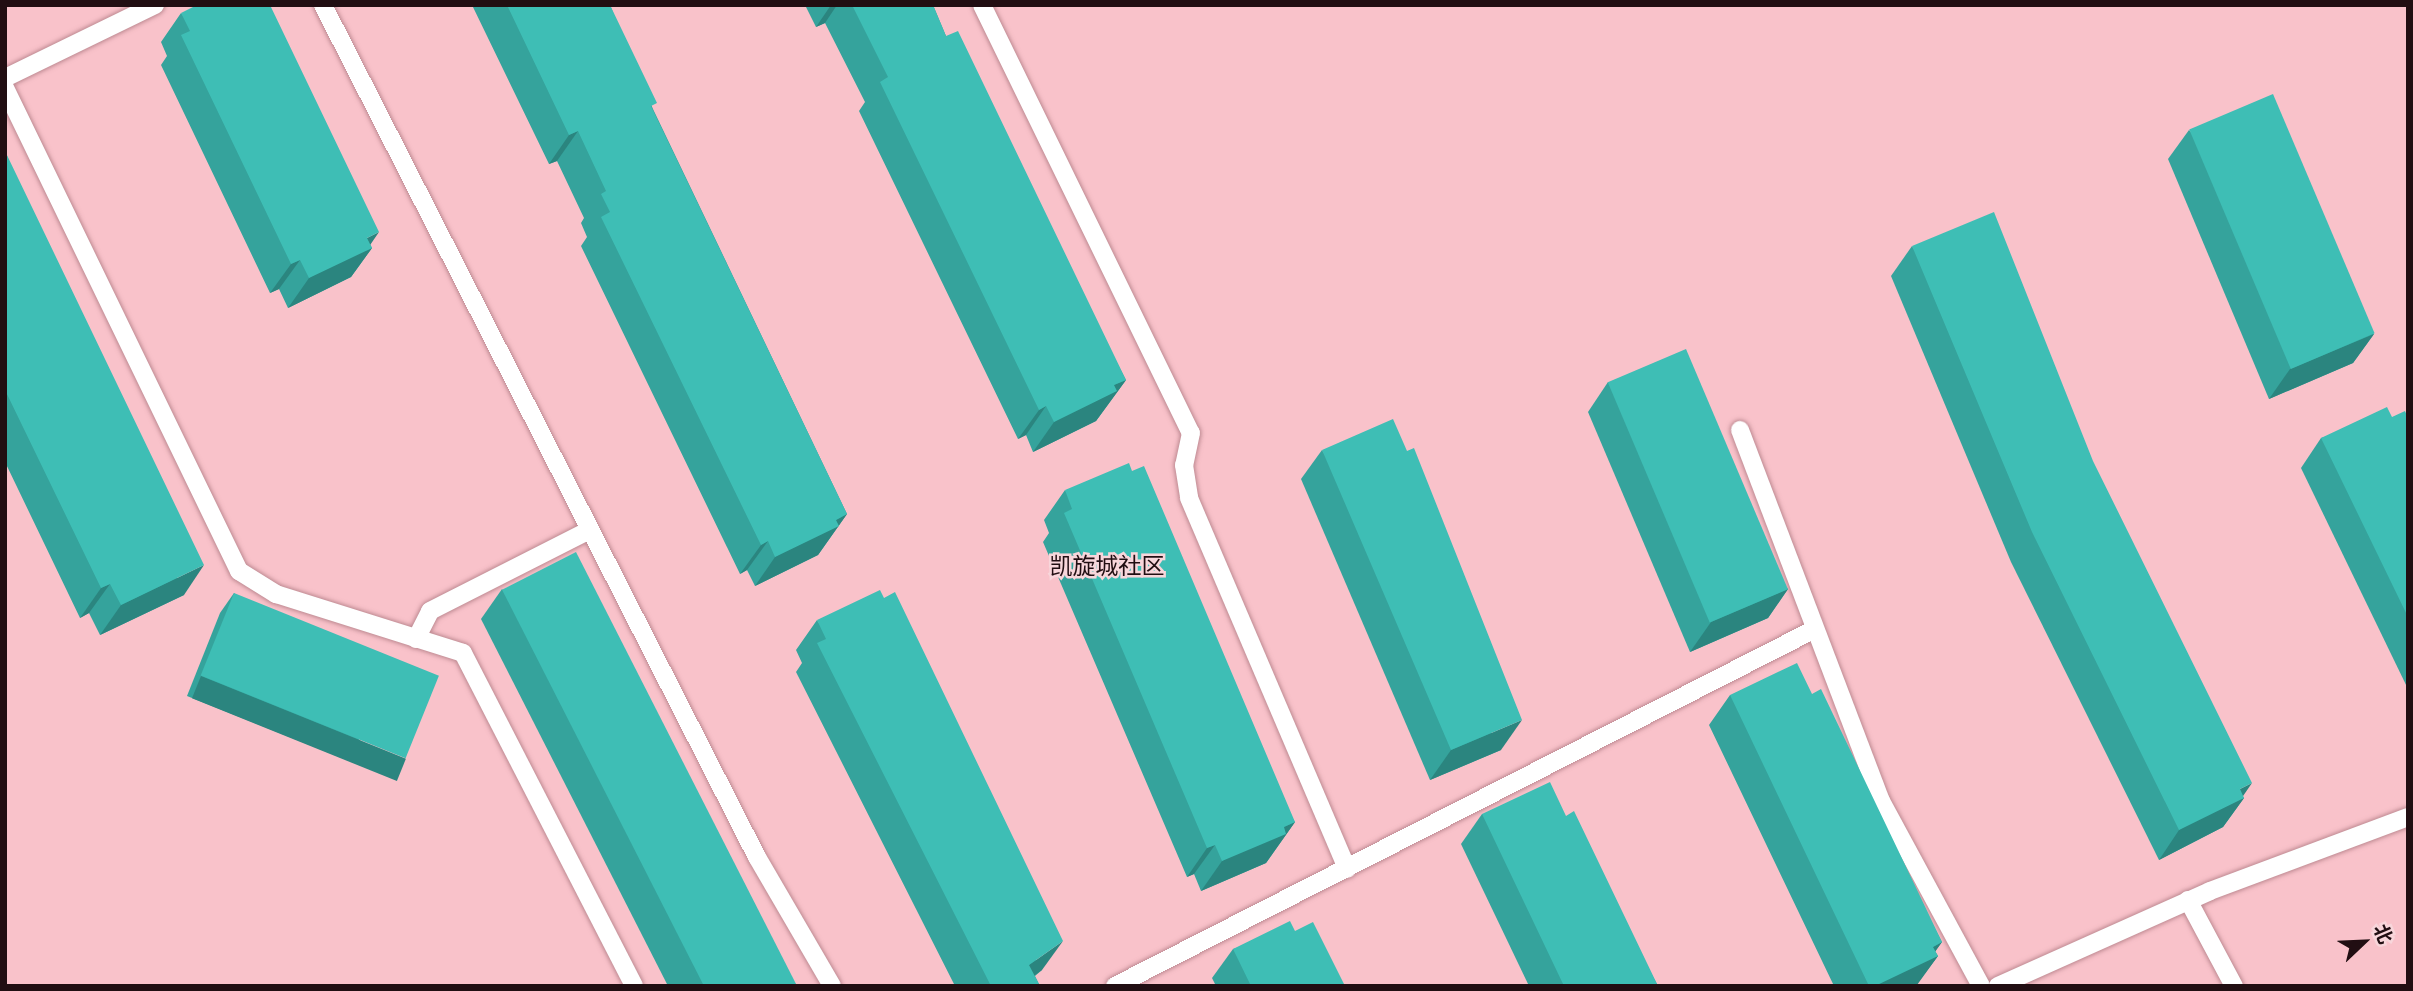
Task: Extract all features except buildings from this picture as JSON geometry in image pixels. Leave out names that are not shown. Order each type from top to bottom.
[{"type":"lane","points":[[5,78],[155,5]]},
{"type":"lane","points":[[323,5],[757,857],[832,986]]},
{"type":"lane","points":[[982,5],[1191,433],[1184,465],[1189,498],[1347,869]]},
{"type":"lane","points":[[5,88],[239,571],[276,594],[463,653],[634,986]]},
{"type":"lane","points":[[1740,430],[1811,631],[1881,801],[1981,986]]},
{"type":"lane","points":[[416,639],[429,611],[590,530]]},
{"type":"lane","points":[[1115,986],[1811,631]]},
{"type":"lane","points":[[1998,986],[2188,900],[2408,817]]},
{"type":"lane","points":[[2188,900],[2234,986]]},
{"type":"district","name":"凯旋城社区","points":[[1107,565]]}]
